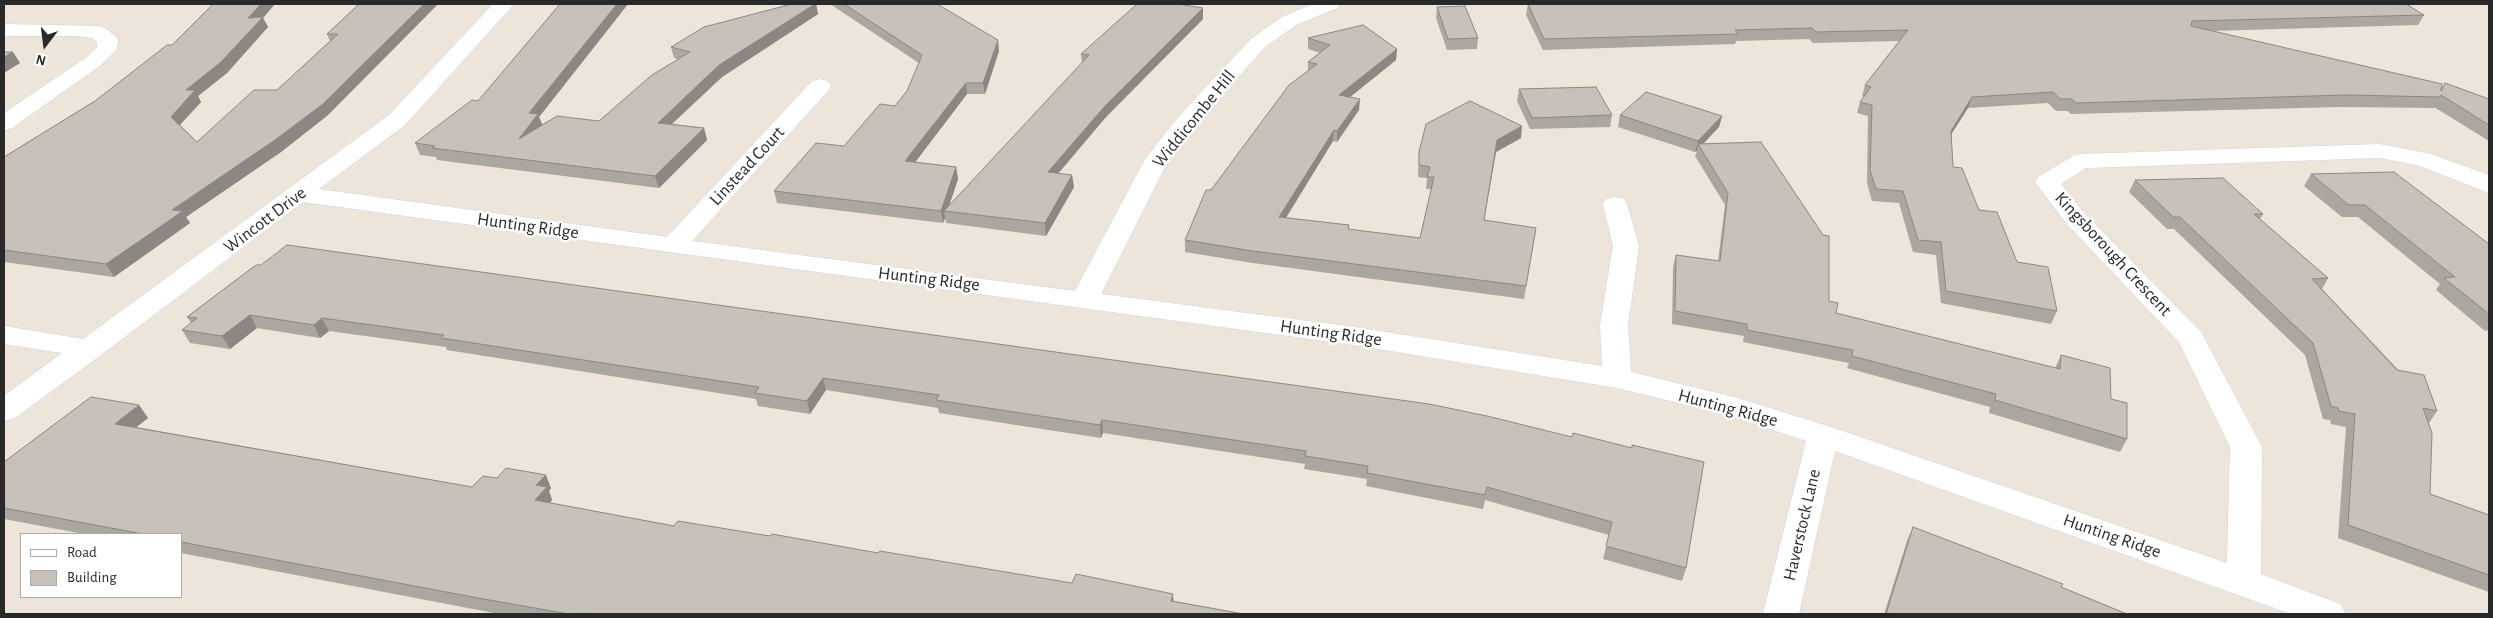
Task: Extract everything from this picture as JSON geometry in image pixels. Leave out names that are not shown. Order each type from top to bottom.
[{"type":"street","name":"Wincott Drive","points":[[4,411],[91,349],[398,120],[504,4]]},
{"type":"street","name":"Widdicombe Hill","points":[[1084,300],[1157,159],[1188,120],[1258,42],[1289,21],[1330,4]]},
{"type":"street","points":[[4,30],[78,30],[98,32],[108,40],[107,49],[94,61],[4,123]]},
{"type":"street","name":"Linstead Court","points":[[673,246],[820,86]]},
{"type":"street","name":"Kingsborough Crescent","points":[[2244,582],[2246,448],[2191,338],[2114,256],[2075,218],[2047,182],[2082,161],[2380,151],[2423,159],[2483,181],[2489,186]]},
{"type":"street","name":"Hunting Ridge","points":[[300,194],[673,246],[1354,336],[1617,378],[1734,407],[1823,435],[2244,582],[2328,614]]},
{"type":"street","points":[[1615,204],[1626,246],[1614,325],[1617,378]]},
{"type":"street","points":[[4,334],[91,349]]},
{"type":"street","name":"Haverstock Lane","points":[[1781,614],[1823,435]]},
{"type":"building","points":[[213,4],[261,4],[248,18],[263,17],[221,62],[186,90],[195,90],[171,117],[197,142],[254,90],[277,90],[338,34],[327,34],[359,4],[424,4],[323,104],[275,140],[172,210],[183,211],[106,264],[4,250],[4,157],[95,101],[167,45],[172,45]]},
{"type":"building","points":[[560,4],[617,4],[529,113],[538,114],[519,139],[557,116],[599,121],[652,75],[690,52],[671,47],[704,27],[792,4],[815,4],[719,65],[658,123],[704,128],[655,176],[432,148],[435,146],[415,143],[472,100],[478,101]]},
{"type":"building","points":[[844,4],[937,4],[998,40],[983,83],[966,83],[905,161],[956,167],[941,211],[774,191],[816,143],[844,146],[880,104],[895,106],[907,91],[922,55]]},
{"type":"building","points":[[1137,4],[1178,4],[1203,8],[1105,106],[1048,172],[1072,175],[1045,223],[944,211],[1089,55],[1081,54]]},
{"type":"building","points":[[1528,4],[2406,4],[2424,15],[2192,21],[2191,26],[2442,84],[2441,91],[2445,83],[2489,99],[2489,125],[2441,95],[2440,97],[2346,95],[2076,103],[2072,99],[2060,99],[2053,92],[1972,97],[1951,131],[1953,167],[1962,168],[1979,210],[1997,212],[2017,262],[2048,267],[2057,311],[1946,291],[1941,242],[1918,240],[1903,191],[1876,189],[1870,171],[1872,105],[1860,102],[1871,87],[1865,85],[1908,30],[1816,32],[1812,28],[1735,30],[1738,34],[1544,39]]},
{"type":"building","points":[[1465,6],[1478,38],[1448,39],[1437,7]]},
{"type":"building","points":[[1363,25],[1397,49],[1339,95],[1360,99],[1337,131],[1334,130],[1279,217],[1349,225],[1348,229],[1420,238],[1434,177],[1427,177],[1430,167],[1419,165],[1419,152],[1426,124],[1470,101],[1522,126],[1497,140],[1484,220],[1536,228],[1526,286],[1253,251],[1185,240],[1206,190],[1211,190],[1289,85],[1317,64],[1308,62],[1330,45],[1308,38]]},
{"type":"building","points":[[4,52],[13,52],[4,57]]},
{"type":"building","points":[[1596,87],[1612,115],[1532,118],[1519,89]]},
{"type":"building","points":[[1646,92],[1722,116],[1698,141],[1620,115]]},
{"type":"building","points":[[1761,142],[1823,235],[1829,236],[1829,301],[1838,303],[1836,313],[2060,369],[2061,355],[2110,368],[2111,399],[2127,403],[2127,439],[1995,400],[1996,394],[1852,356],[1853,350],[1747,330],[1747,324],[1675,311],[1676,255],[1720,261],[1728,193],[1698,144]]},
{"type":"building","points":[[2394,172],[2489,244],[2489,314],[2444,278],[2455,277],[2365,205],[2349,205],[2311,174]]},
{"type":"building","points":[[2223,178],[2263,214],[2254,214],[2328,278],[2312,279],[2397,370],[2424,375],[2437,411],[2423,408],[2432,433],[2430,494],[2489,515],[2489,575],[2348,525],[2355,414],[2339,411],[2338,408],[2331,406],[2313,343],[2180,217],[2173,217],[2135,180]]},
{"type":"building","points":[[287,245],[1429,404],[1572,437],[1573,433],[1632,448],[1632,445],[1704,462],[1686,568],[1606,546],[1612,522],[1487,487],[1485,495],[1367,473],[1368,466],[1305,456],[1306,451],[1102,420],[1100,425],[1027,414],[936,400],[939,395],[823,378],[807,401],[755,393],[759,387],[441,338],[444,335],[322,318],[314,325],[250,315],[222,336],[182,330],[197,318],[187,317],[256,265],[261,265]]},
{"type":"building","points":[[91,397],[139,405],[115,424],[472,487],[483,476],[497,478],[506,468],[546,475],[536,485],[547,487],[535,500],[674,526],[678,521],[770,536],[772,534],[878,553],[880,551],[1072,583],[1076,574],[1173,594],[1171,601],[1244,614],[569,614],[182,542],[182,533],[138,533],[4,508],[4,462]]},
{"type":"building","points":[[1913,527],[2063,584],[2061,587],[2127,614],[1886,614]]}]
